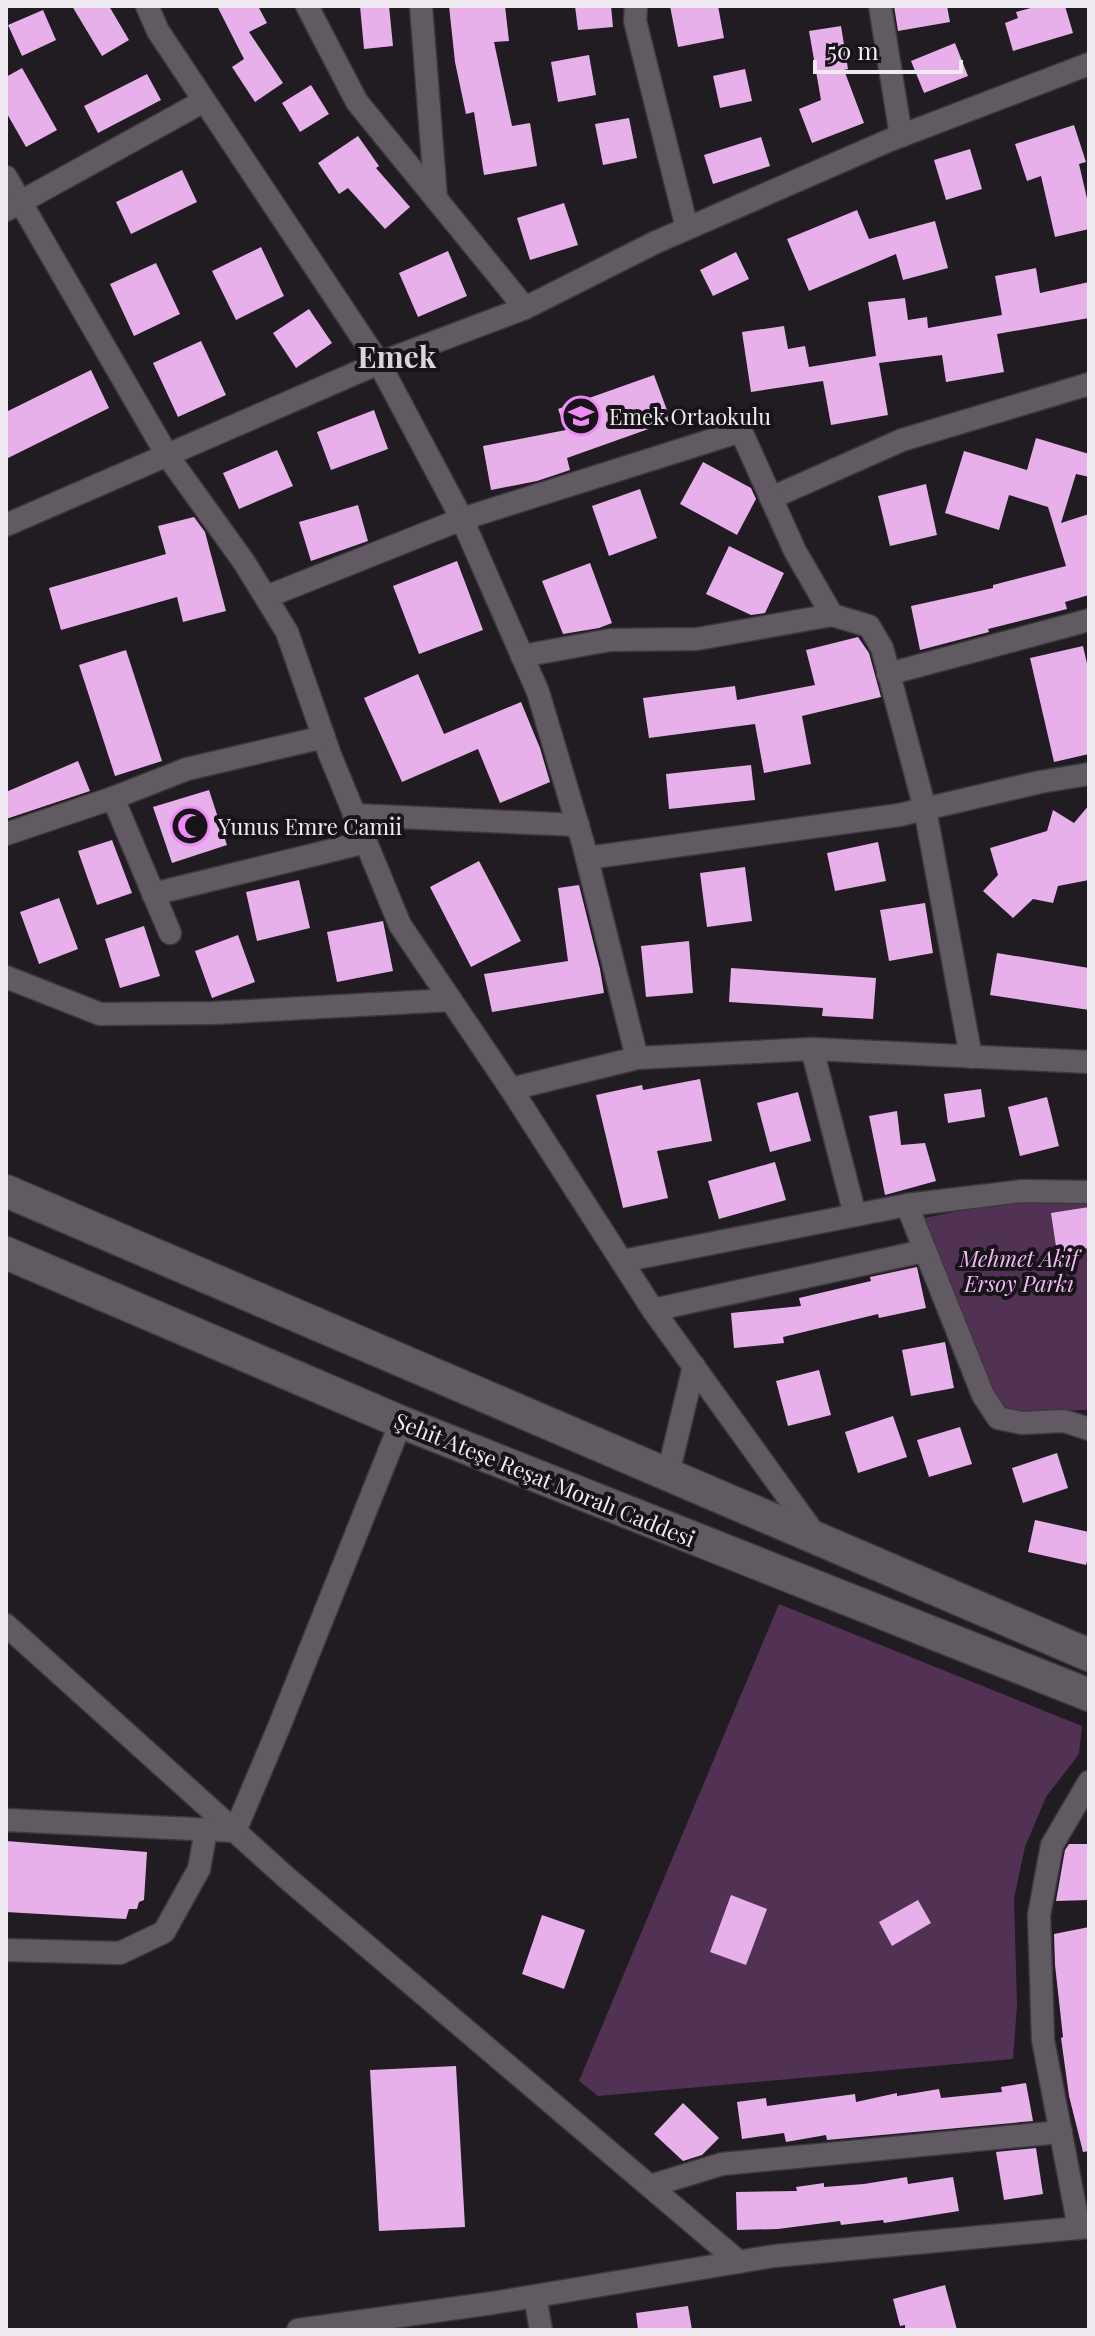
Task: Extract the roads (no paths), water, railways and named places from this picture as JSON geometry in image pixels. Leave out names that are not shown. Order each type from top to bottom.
[{"type":"main road","points":[[6,1191],[1089,1655]]},
{"type":"main road","name":"Şehit Ateşe Reşat Moralı Caddesi","points":[[6,1253],[401,1422],[1089,1695]]},
{"type":"street","points":[[147,6],[158,31],[379,363],[462,519],[538,692],[587,858],[637,1058]]},
{"type":"street","points":[[307,6],[357,102],[525,308]]},
{"type":"street","points":[[421,6],[436,199]]},
{"type":"street","points":[[636,6],[635,21],[687,228]]},
{"type":"street","points":[[880,6],[901,136]]},
{"type":"street","points":[[6,525],[379,363],[525,308],[687,228],[901,136],[1089,64]]},
{"type":"street","points":[[13,206],[204,101]]},
{"type":"street","points":[[6,177],[13,206],[167,455],[244,562],[287,632],[354,815],[400,925],[511,1089],[653,1310],[817,1537]]},
{"type":"street","points":[[771,498],[902,440],[1089,384]]},
{"type":"street","points":[[266,597],[462,519],[741,431],[795,551],[832,615]]},
{"type":"street","points":[[522,656],[610,640],[697,639],[832,615],[869,626],[882,648],[925,809],[971,1057]]},
{"type":"street","points":[[888,674],[1089,620]]},
{"type":"street","points":[[6,834],[187,769],[324,737]]},
{"type":"street","points":[[587,858],[899,815],[1040,782],[1089,774]]},
{"type":"street","points":[[113,798],[170,933]]},
{"type":"street","points":[[354,815],[578,825]]},
{"type":"street","points":[[153,894],[366,842]]},
{"type":"street","points":[[6,977],[100,1014],[213,1013],[451,1000]]},
{"type":"street","points":[[812,1049],[855,1215]]},
{"type":"street","points":[[511,1089],[637,1058],[812,1049],[1089,1062]]},
{"type":"street","points":[[622,1261],[907,1205],[1022,1191],[1089,1192]]},
{"type":"street","points":[[907,1205],[983,1395],[998,1418],[1022,1423],[1064,1421],[1089,1429]]},
{"type":"street","points":[[653,1310],[924,1251]]},
{"type":"street","points":[[668,1474],[694,1366]]},
{"type":"street","points":[[235,1831],[401,1422]]},
{"type":"street","points":[[6,1625],[288,1879],[739,2262]]},
{"type":"street","points":[[298,2330],[535,2296],[774,2256],[1084,2227],[1043,2040],[1039,1915],[1052,1845],[1089,1782]]},
{"type":"street","points":[[6,1820],[235,1831]]},
{"type":"street","points":[[6,1950],[120,1953],[164,1932],[199,1869],[206,1830]]},
{"type":"street","points":[[650,2186],[722,2164],[1061,2132]]},
{"type":"street","points":[[535,2296],[541,2330]]},
{"type":"place","name":"Emek Ortaokulu","points":[[581,416]]},
{"type":"place","name":"Yunus Emre Camii","points":[[190,826]]},
{"type":"district","name":"Emek","points":[[397,356]]},
{"type":"park label","name":"Mehmet Akif Ersoy Parkı","points":[[1019,1270]]}]
